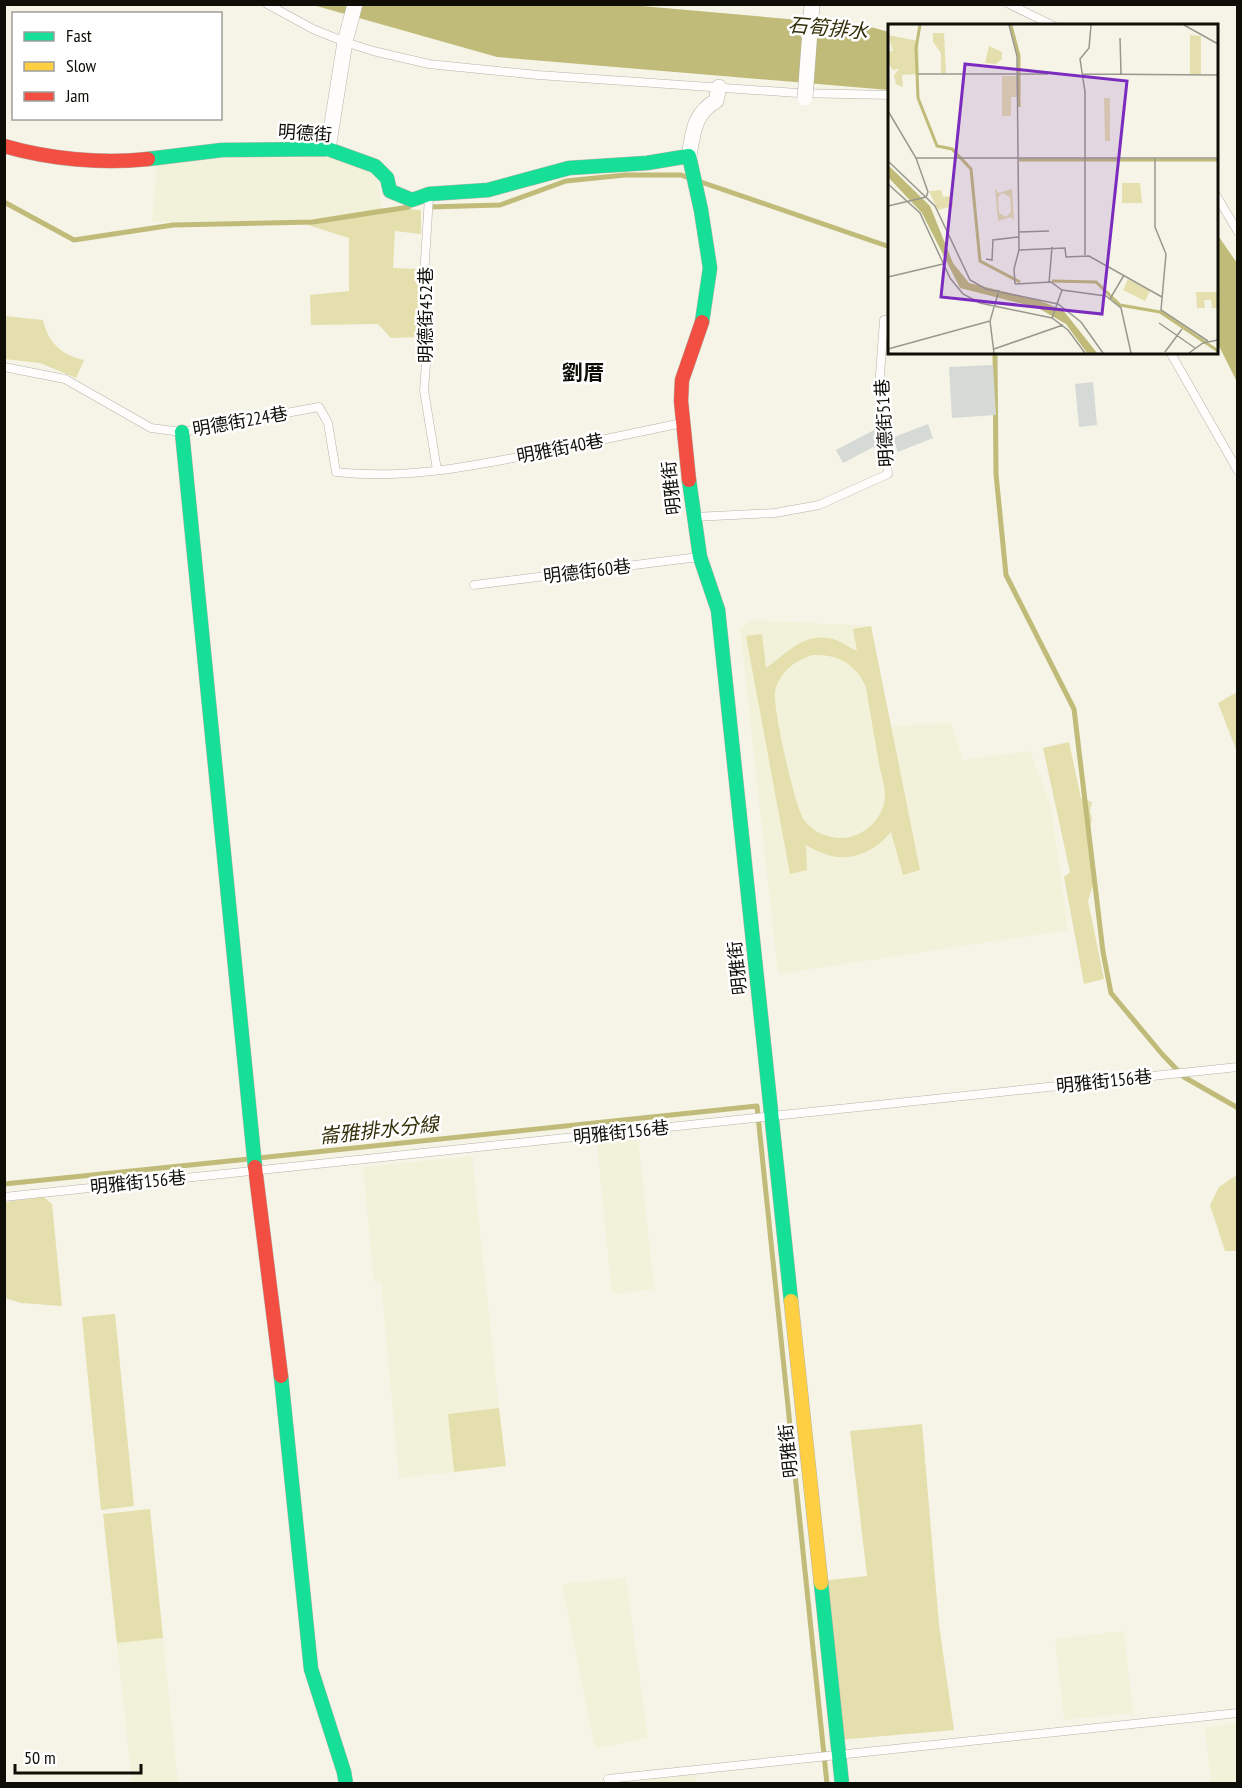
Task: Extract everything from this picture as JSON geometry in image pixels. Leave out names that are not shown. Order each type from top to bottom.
[{"type":"street","points":[[328,149],[345,42],[355,4]]},
{"type":"street","points":[[805,98],[812,4]]},
{"type":"street","points":[[689,156],[695,122],[705,108],[716,101],[719,87]]},
{"type":"street","name":"明德街","points":[[4,146],[25,152],[76,159],[136,160],[222,150],[328,149],[375,166],[387,178],[390,192],[412,200],[429,194],[489,190],[569,168],[647,163],[689,156]]},
{"type":"street","name":"明雅街","points":[[689,156],[701,210],[710,268],[705,312],[698,339],[682,380],[682,423],[700,557],[718,610],[842,1784]]},
{"type":"street","points":[[182,432],[255,1169],[273,1302],[311,1669],[346,1784]]},
{"type":"lane","points":[[267,4],[345,42],[400,58],[456,68],[798,93],[888,95]]},
{"type":"lane","points":[[1009,4],[1050,24]]},
{"type":"lane","name":"明德街452巷","points":[[429,194],[424,276],[428,338],[424,390],[437,470]]},
{"type":"lane","points":[[1218,198],[1238,232]]},
{"type":"lane","name":"明德街51巷","points":[[693,517],[776,513],[819,505],[888,474],[883,430],[886,416],[879,388],[884,320],[888,320]]},
{"type":"lane","points":[[1171,354],[1238,471]]},
{"type":"lane","name":"明德街224巷","points":[[4,367],[65,379],[151,428],[182,432],[319,407],[328,423],[336,472],[361,475],[437,470]]},
{"type":"lane","name":"明雅街40巷","points":[[437,470],[498,461],[682,423]]},
{"type":"lane","name":"明德街60巷","points":[[474,585],[700,557]]},
{"type":"lane","name":"明雅街156巷","points":[[4,1197],[1238,1067]]},
{"type":"lane","points":[[608,1779],[1238,1713]]},
{"type":"shaded area","points":[[287,147],[374,167],[382,208],[308,220],[152,222],[158,156]]},
{"type":"shaded area","points":[[382,208],[421,210],[421,234],[395,231],[393,268],[418,269],[418,337],[391,338],[378,324],[311,325],[310,295],[349,291],[349,238],[308,225],[308,220]]},
{"type":"shaded area","points":[[4,316],[43,320],[48,335],[57,347],[69,355],[84,360],[76,378],[40,363],[5,359]]},
{"type":"shaded area","points":[[753,620],[871,626],[890,726],[951,723],[963,760],[1030,751],[1051,806],[1068,930],[778,974],[740,628]]},
{"type":"shaded area","points":[[871,626],[920,870],[903,875],[891,832],[872,849],[852,856],[829,855],[806,845],[807,870],[790,874],[746,636],[762,634],[766,668],[798,645],[815,638],[836,640],[857,651],[853,629]],"holes":[[[822,655],[845,662],[857,672],[866,687],[884,784],[885,796],[881,812],[866,830],[852,837],[832,837],[821,834],[804,820],[790,778],[780,735],[775,700],[777,684],[794,664],[806,657]]]},
{"type":"shaded area","points":[[1237,692],[1237,752],[1218,703]]},
{"type":"shaded area","points":[[1069,742],[1081,798],[1092,802],[1089,831],[1096,876],[1088,901],[1104,979],[1084,984],[1064,877],[1070,872],[1043,748]]},
{"type":"shaded area","points":[[638,1138],[654,1289],[612,1294],[597,1143]]},
{"type":"shaded area","points":[[472,1156],[499,1408],[448,1414],[454,1472],[399,1478],[381,1282],[374,1282],[363,1167]]},
{"type":"shaded area","points":[[1237,1176],[1237,1251],[1225,1251],[1210,1205],[1219,1187]]},
{"type":"shaded area","points":[[44,1197],[52,1204],[62,1306],[21,1303],[5,1298],[5,1202]]},
{"type":"shaded area","points":[[115,1314],[134,1506],[101,1510],[82,1317]]},
{"type":"shaded area","points":[[499,1408],[506,1466],[454,1472],[448,1414]]},
{"type":"shaded area","points":[[922,1424],[939,1625],[954,1730],[838,1740],[821,1581],[867,1576],[850,1431]]},
{"type":"shaded area","points":[[150,1509],[163,1638],[117,1643],[103,1514]]},
{"type":"shaded area","points":[[626,1578],[648,1738],[598,1748],[594,1744],[562,1584]]},
{"type":"shaded area","points":[[1124,1631],[1133,1713],[1064,1720],[1055,1639]]},
{"type":"shaded area","points":[[163,1638],[178,1783],[132,1783],[117,1643]]},
{"type":"shaded area","points":[[1237,1723],[1237,1783],[1211,1783],[1205,1728]]},
{"type":"shaded area","points":[[695,1774],[696,1783],[624,1783]]},
{"type":"water","name":"石筍排水","points":[[619,4],[867,26],[888,32],[888,90],[497,57],[313,5]]},
{"type":"water","points":[[1218,235],[1237,263],[1237,382],[1218,344]]},
{"type":"building","points":[[993,365],[996,415],[952,418],[949,367]]},
{"type":"building","points":[[1093,382],[1097,425],[1079,427],[1075,384]]},
{"type":"building","points":[[928,424],[933,438],[898,452],[892,438]]},
{"type":"building","points":[[874,430],[881,443],[843,463],[836,450]]},
{"type":"waterway","points":[[428,207],[500,205],[566,181],[625,175],[681,175],[689,178]]},
{"type":"waterway","points":[[701,182],[888,246]]},
{"type":"waterway","points":[[4,202],[74,240],[173,225],[313,222],[409,207]]},
{"type":"waterway","points":[[995,354],[996,474],[1006,575],[1074,709],[1103,952],[1111,993],[1184,1077],[1238,1108]]},
{"type":"waterway","points":[[258,1158],[757,1106],[827,1784]]},
{"type":"waterway","name":"崙雅排水分線","points":[[4,1184],[249,1159]]},
{"type":"traffic: fast","points":[[148,159],[222,150],[328,149],[375,166],[387,178],[390,191],[412,200],[429,194],[488,190],[569,168],[647,163],[689,156],[701,210],[710,268],[702,322]]},
{"type":"traffic: fast","points":[[182,432],[255,1167]]},
{"type":"traffic: fast","points":[[689,480],[700,557],[718,610],[791,1301]]},
{"type":"traffic: fast","points":[[281,1376],[311,1669],[346,1784]]},
{"type":"traffic: fast","points":[[821,1583],[842,1784]]},
{"type":"traffic: slow","points":[[791,1301],[821,1583]]},
{"type":"traffic: jam","points":[[4,146],[75,159],[112,161],[148,159]]},
{"type":"traffic: jam","points":[[689,480],[681,401],[682,380],[702,322]]},
{"type":"traffic: jam","points":[[255,1167],[281,1376]]},
{"type":"district","name":"劉厝","points":[[583,372]]}]
